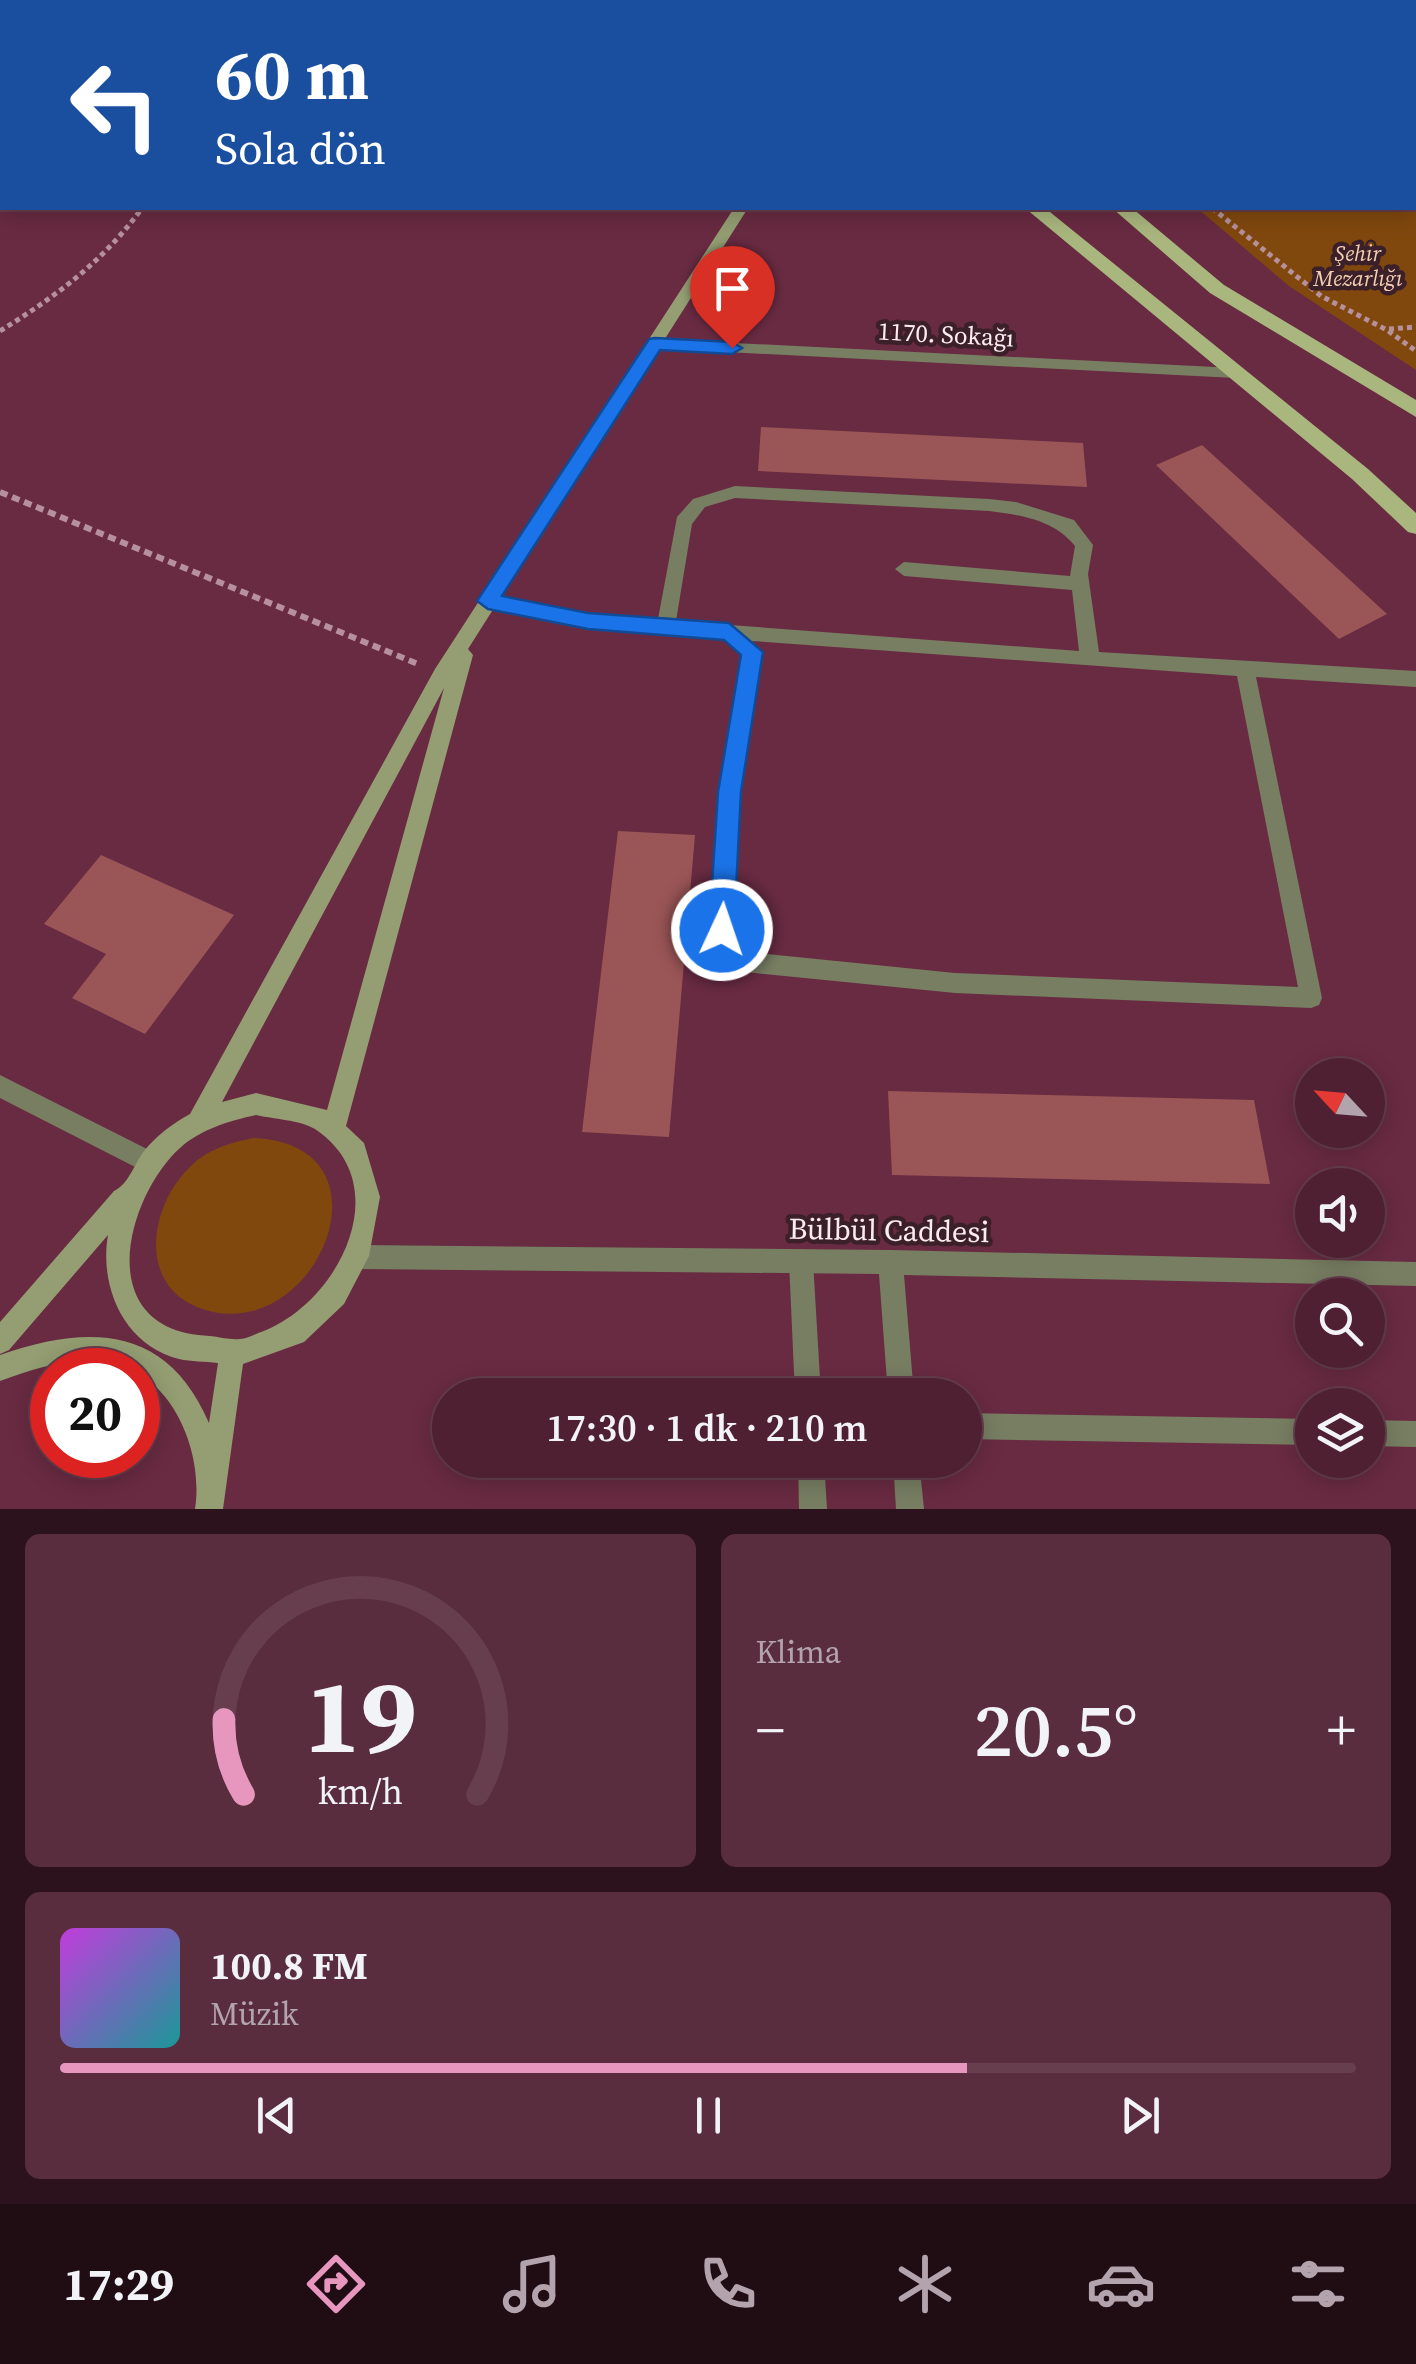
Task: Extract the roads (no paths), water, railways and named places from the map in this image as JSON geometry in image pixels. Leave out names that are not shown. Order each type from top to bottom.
[{"type":"main road","points":[[1036,210],[1360,474],[1416,526]]},
{"type":"main road","points":[[1123,210],[1217,289],[1416,410]]},
{"type":"street","points":[[198,1122],[442,674],[739,210]]},
{"type":"street","name":"1170. Sokağı","points":[[655,344],[1235,374]]},
{"type":"street","points":[[666,627],[684,522],[699,503],[734,492],[1016,508],[1068,525],[1084,545],[1080,584],[1090,659]]},
{"type":"street","points":[[904,569],[1080,584]]},
{"type":"street","points":[[488,601],[588,621],[1090,659],[1416,678]]},
{"type":"street","points":[[334,1126],[470,630]]},
{"type":"street","points":[[729,632],[752,652],[730,792],[722,930],[730,954],[745,962],[955,984],[1311,998],[1246,668]]},
{"type":"street","points":[[0,1086],[150,1162]]},
{"type":"street","points":[[0,1341],[172,1139],[227,1110],[284,1104],[311,1112],[334,1126],[352,1145],[365,1169],[370,1197],[368,1227],[360,1258],[344,1286],[322,1312],[294,1333],[264,1347],[232,1354],[201,1353],[172,1344],[148,1328],[130,1305],[119,1278],[116,1249],[121,1218],[132,1189]]},
{"type":"street","name":"Bülbül Caddesi","points":[[360,1258],[891,1262],[1416,1274]]},
{"type":"street","points":[[801,1261],[807,1378]]},
{"type":"street","points":[[891,1262],[900,1378]]},
{"type":"street","points":[[0,1368],[56,1349],[88,1347],[117,1351],[143,1361],[166,1376],[186,1398],[200,1423],[210,1497]]},
{"type":"street","points":[[210,1497],[232,1354]]},
{"type":"street","points":[[982,1426],[1295,1432]]},
{"type":"street","points":[[1385,1433],[1416,1434]]},
{"type":"street","points":[[812,1478],[813,1509]]},
{"type":"street","points":[[907,1478],[910,1509]]},
{"type":"park label","name":"Şehir Mezarlığı","points":[[1358,266]]}]
